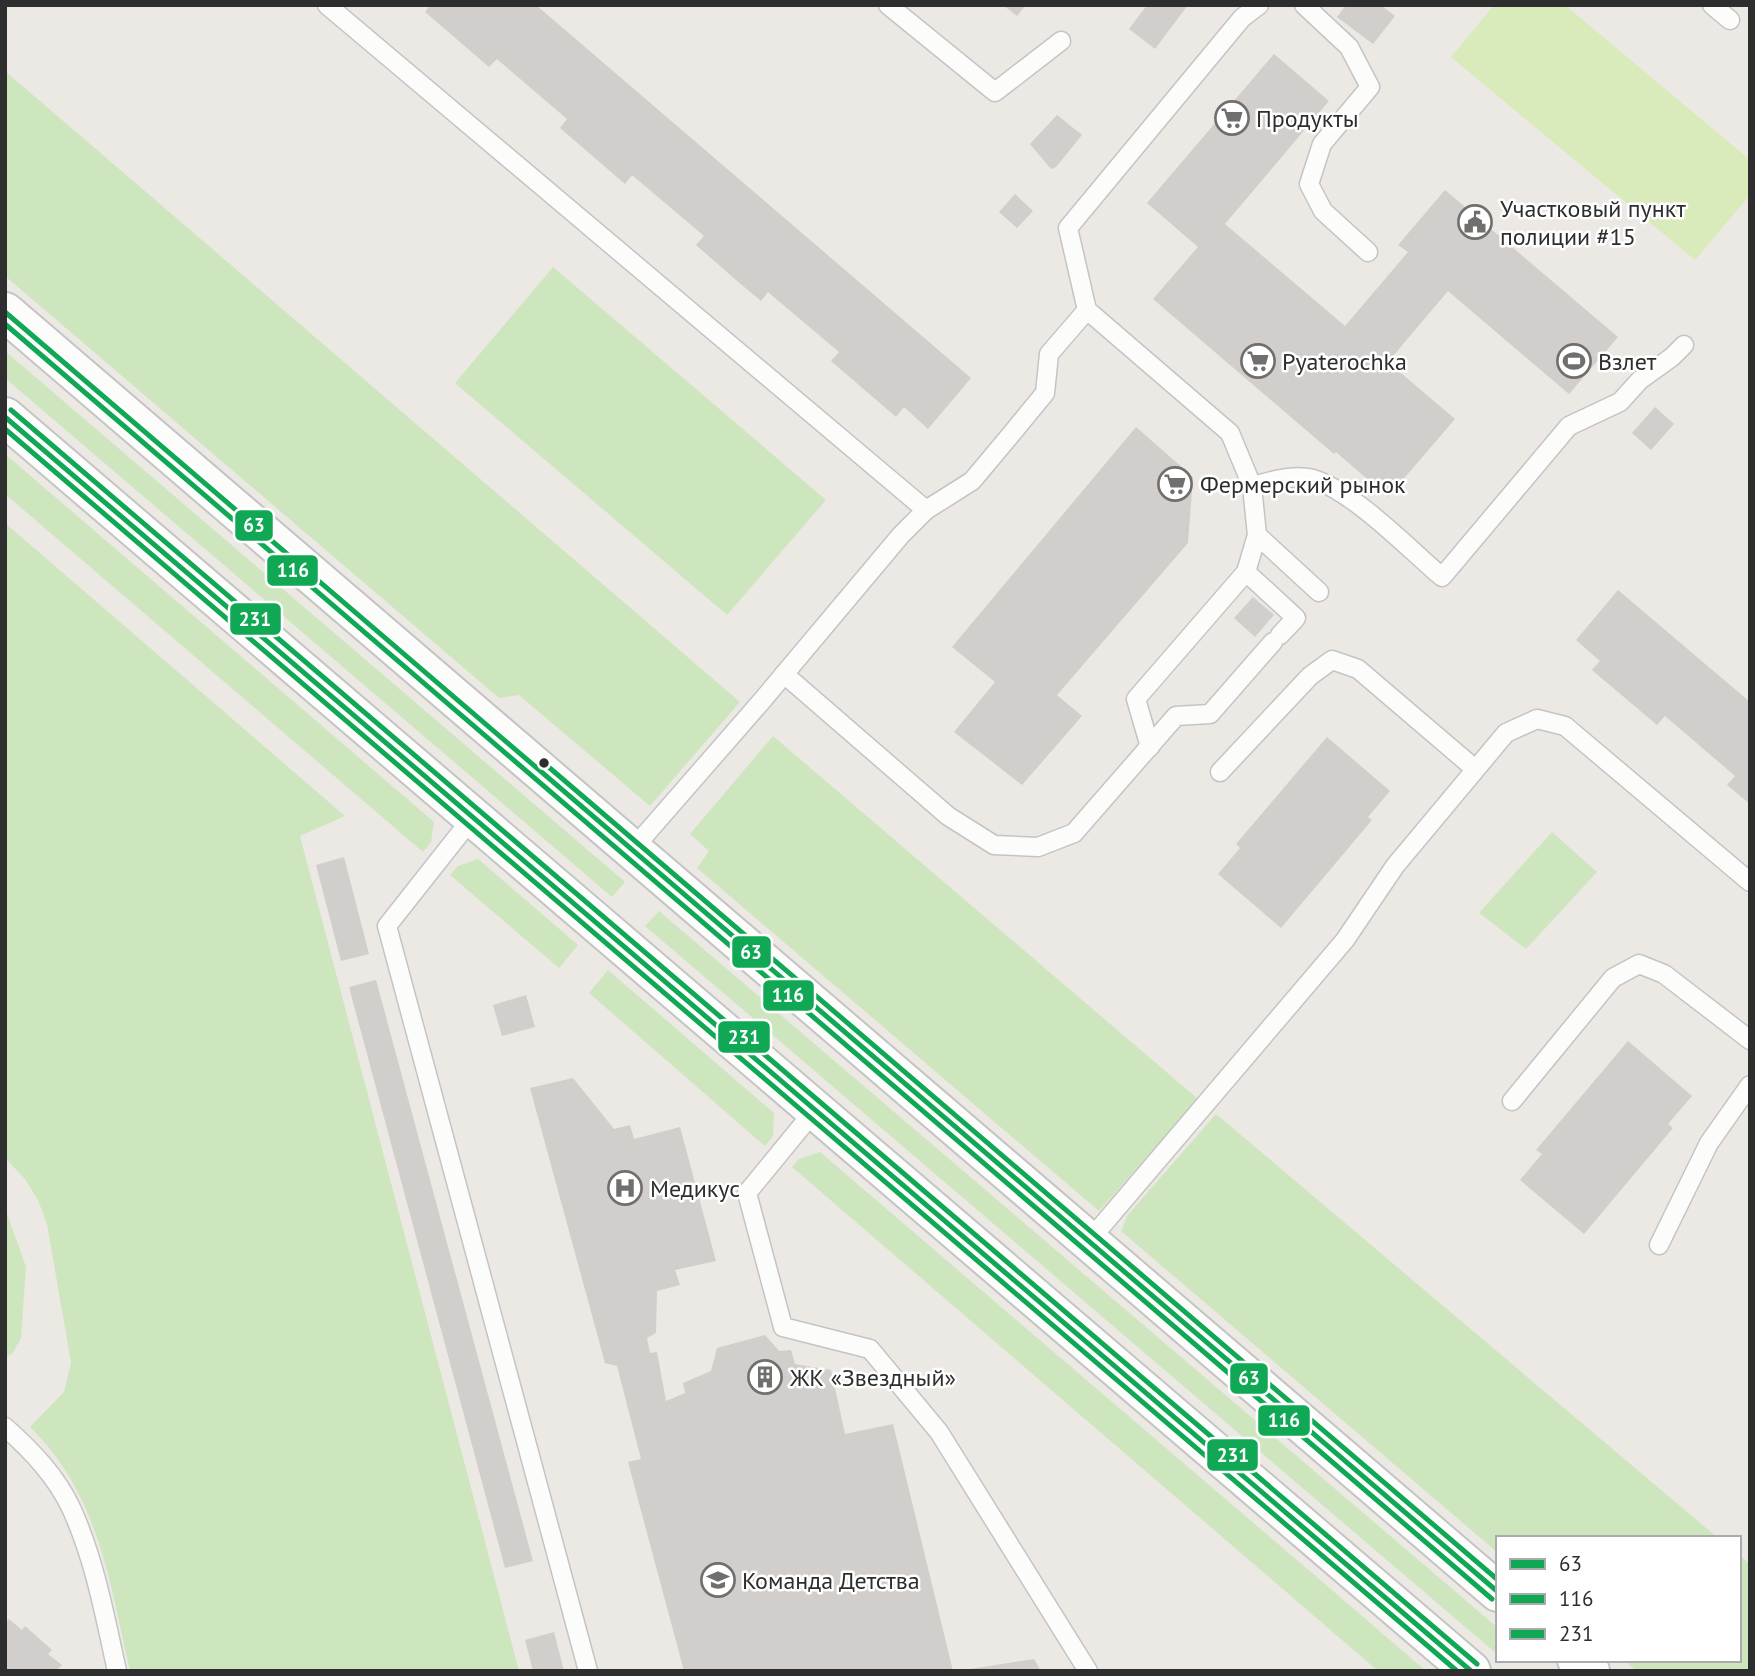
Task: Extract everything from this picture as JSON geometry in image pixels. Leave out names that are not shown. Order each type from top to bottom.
[{"type":"street","points":[[5,313],[1496,1590]]},
{"type":"street","points":[[5,417],[1471,1671]]},
{"type":"lane","points":[[327,5],[926,510]]},
{"type":"lane","points":[[888,5],[995,92],[1061,41]]},
{"type":"lane","points":[[1150,747],[1136,699],[1246,572],[1257,535],[1252,486],[1230,433],[1087,310],[1068,228],[1242,18],[1259,5]]},
{"type":"lane","points":[[1304,5],[1349,47],[1370,88],[1322,144],[1309,184],[1323,211],[1368,252]]},
{"type":"lane","points":[[1712,5],[1730,20]]},
{"type":"lane","points":[[631,851],[901,535],[926,510],[972,481],[1016,429],[1045,393],[1049,354],[1087,310]]},
{"type":"lane","points":[[1252,486],[1283,478],[1314,480],[1346,495],[1442,577],[1569,426],[1620,402],[1640,380],[1684,345]]},
{"type":"lane","points":[[1257,535],[1319,592]]},
{"type":"lane","points":[[784,674],[948,817],[994,845],[1038,847],[1074,833],[1176,716],[1210,714],[1296,618],[1246,572]]},
{"type":"lane","points":[[1220,772],[1310,676],[1332,660],[1358,669],[1474,768]]},
{"type":"lane","points":[[1088,1242],[1345,940],[1395,866],[1474,768],[1506,733],[1537,719],[1566,726],[1750,882]]},
{"type":"lane","points":[[473,817],[387,926],[588,1671]]},
{"type":"lane","points":[[1512,1101],[1613,978],[1639,964],[1664,974],[1750,1040]]},
{"type":"lane","points":[[1659,1245],[1709,1143],[1750,1085]]},
{"type":"lane","points":[[815,1110],[747,1193],[783,1327],[870,1349],[939,1432],[1088,1671]]},
{"type":"lane","points":[[5,1427],[23,1442],[42,1464],[71,1508],[94,1574],[117,1671]]},
{"type":"green space","points":[[1494,5],[1565,5],[1750,160],[1750,195],[1695,260],[1451,57]]},
{"type":"green space","points":[[5,71],[740,702],[650,806],[519,695],[499,698],[5,276]]},
{"type":"green space","points":[[553,267],[826,500],[727,615],[455,383]]},
{"type":"green space","points":[[5,351],[625,882],[612,897],[5,378]]},
{"type":"green space","points":[[5,454],[434,822],[431,842],[423,852],[5,494]]},
{"type":"green space","points":[[5,523],[345,816],[300,836],[519,1671],[130,1671],[107,1572],[86,1510],[72,1481],[53,1453],[30,1427],[64,1392],[71,1363],[47,1224],[38,1200],[25,1179],[5,1158]]},
{"type":"green space","points":[[773,736],[1198,1099],[1099,1211],[697,868],[709,851],[690,834]]},
{"type":"green space","points":[[1552,832],[1597,872],[1526,949],[1479,913]]},
{"type":"green space","points":[[478,859],[578,945],[559,968],[450,875],[458,866]]},
{"type":"green space","points":[[659,911],[1496,1626],[1496,1653],[645,926]]},
{"type":"green space","points":[[608,970],[774,1113],[773,1136],[765,1146],[589,993]]},
{"type":"green space","points":[[1216,1114],[1716,1536],[1496,1536],[1496,1551],[1121,1231],[1127,1216]]},
{"type":"green space","points":[[820,1152],[1426,1671],[1378,1671],[792,1167],[799,1159]]},
{"type":"green space","points":[[5,1208],[26,1267],[21,1338],[12,1354],[5,1357]]},
{"type":"green space","points":[[1741,1557],[1750,1564],[1750,1671],[1636,1671],[1626,1662],[1741,1662]]},
{"type":"building","points":[[430,5],[536,5],[971,378],[928,429],[904,407],[896,417],[831,361],[839,352],[768,292],[761,301],[736,280],[696,245],[704,236],[632,175],[625,184],[560,128],[567,119],[497,59],[489,67],[425,12]]},
{"type":"building","points":[[1003,5],[1026,5],[1017,16]]},
{"type":"building","points":[[1147,5],[1188,5],[1155,49],[1129,29]]},
{"type":"building","points":[[1346,5],[1381,5],[1395,16],[1373,44],[1337,17]]},
{"type":"building","points":[[1274,54],[1329,101],[1225,224],[1345,326],[1408,252],[1398,245],[1445,190],[1618,337],[1569,394],[1448,291],[1388,362],[1455,419],[1388,497],[1153,299],[1198,247],[1147,203]]},
{"type":"building","points":[[1057,115],[1082,135],[1056,167],[1051,169],[1030,144]]},
{"type":"building","points":[[1015,194],[1033,211],[1017,228],[999,212]]},
{"type":"building","points":[[1655,407],[1674,424],[1651,450],[1632,433]]},
{"type":"building","points":[[1136,427],[1193,477],[1188,543],[1057,695],[1082,716],[1022,785],[954,732],[995,682],[952,647]]},
{"type":"building","points":[[1618,590],[1750,702],[1750,804],[1727,785],[1735,776],[1665,716],[1657,725],[1592,670],[1600,661],[1576,640]]},
{"type":"building","points":[[1253,597],[1274,615],[1255,637],[1234,618]]},
{"type":"building","points":[[1327,737],[1390,791],[1368,817],[1372,820],[1281,928],[1218,874],[1240,848],[1236,844]]},
{"type":"building","points":[[344,857],[369,954],[341,961],[316,865]]},
{"type":"building","points":[[376,980],[533,1561],[505,1568],[349,987]]},
{"type":"building","points":[[526,995],[535,1027],[502,1036],[493,1005]]},
{"type":"building","points":[[1628,1041],[1692,1096],[1668,1124],[1673,1128],[1584,1234],[1520,1180],[1542,1154],[1536,1150]]},
{"type":"building","name":"ЖК «Звездный»","points":[[573,1078],[614,1129],[630,1125],[634,1139],[680,1127],[716,1261],[675,1270],[680,1285],[657,1291],[656,1333],[647,1338],[650,1353],[657,1352],[666,1401],[685,1393],[683,1383],[711,1371],[717,1348],[765,1335],[779,1351],[791,1350],[795,1364],[831,1370],[845,1434],[893,1424],[953,1671],[684,1671],[628,1462],[641,1459],[617,1366],[605,1363],[530,1088]]},
{"type":"building","points":[[9,1619],[22,1630],[25,1626],[52,1650],[48,1654],[62,1665],[58,1669],[60,1671],[5,1671],[5,1623]]},
{"type":"building","points":[[554,1632],[564,1671],[533,1671],[525,1640]]},
{"type":"building","points":[[1034,1659],[1041,1671],[970,1671],[970,1669]]},
{"type":"transit line","name":"63","points":[[5,312],[1496,1590]]},
{"type":"transit line","name":"116","points":[[5,324],[1492,1599]]},
{"type":"transit line","name":"231","points":[[11,410],[1477,1664]]},
{"type":"transit line","name":"63","points":[[5,417],[1471,1671]]},
{"type":"transit line","name":"116","points":[[5,429],[1457,1671]]},
{"type":"transit line","name":"231","points":[[544,763],[1496,1578]]},
{"type":"place","name":"Продукты","points":[[1232,118]]},
{"type":"place","name":"Участковый пункт полиции #15","points":[[1475,222]]},
{"type":"place","name":"Pyaterochka","points":[[1258,361]]},
{"type":"place","name":"Взлет","points":[[1574,361]]},
{"type":"place","name":"Фермерский рынок","points":[[1175,484]]},
{"type":"place","name":"Медикус","points":[[625,1188]]},
{"type":"place","name":"ЖК «Звездный»","points":[[765,1377]]},
{"type":"place","name":"Команда Детства","points":[[718,1580]]}]
